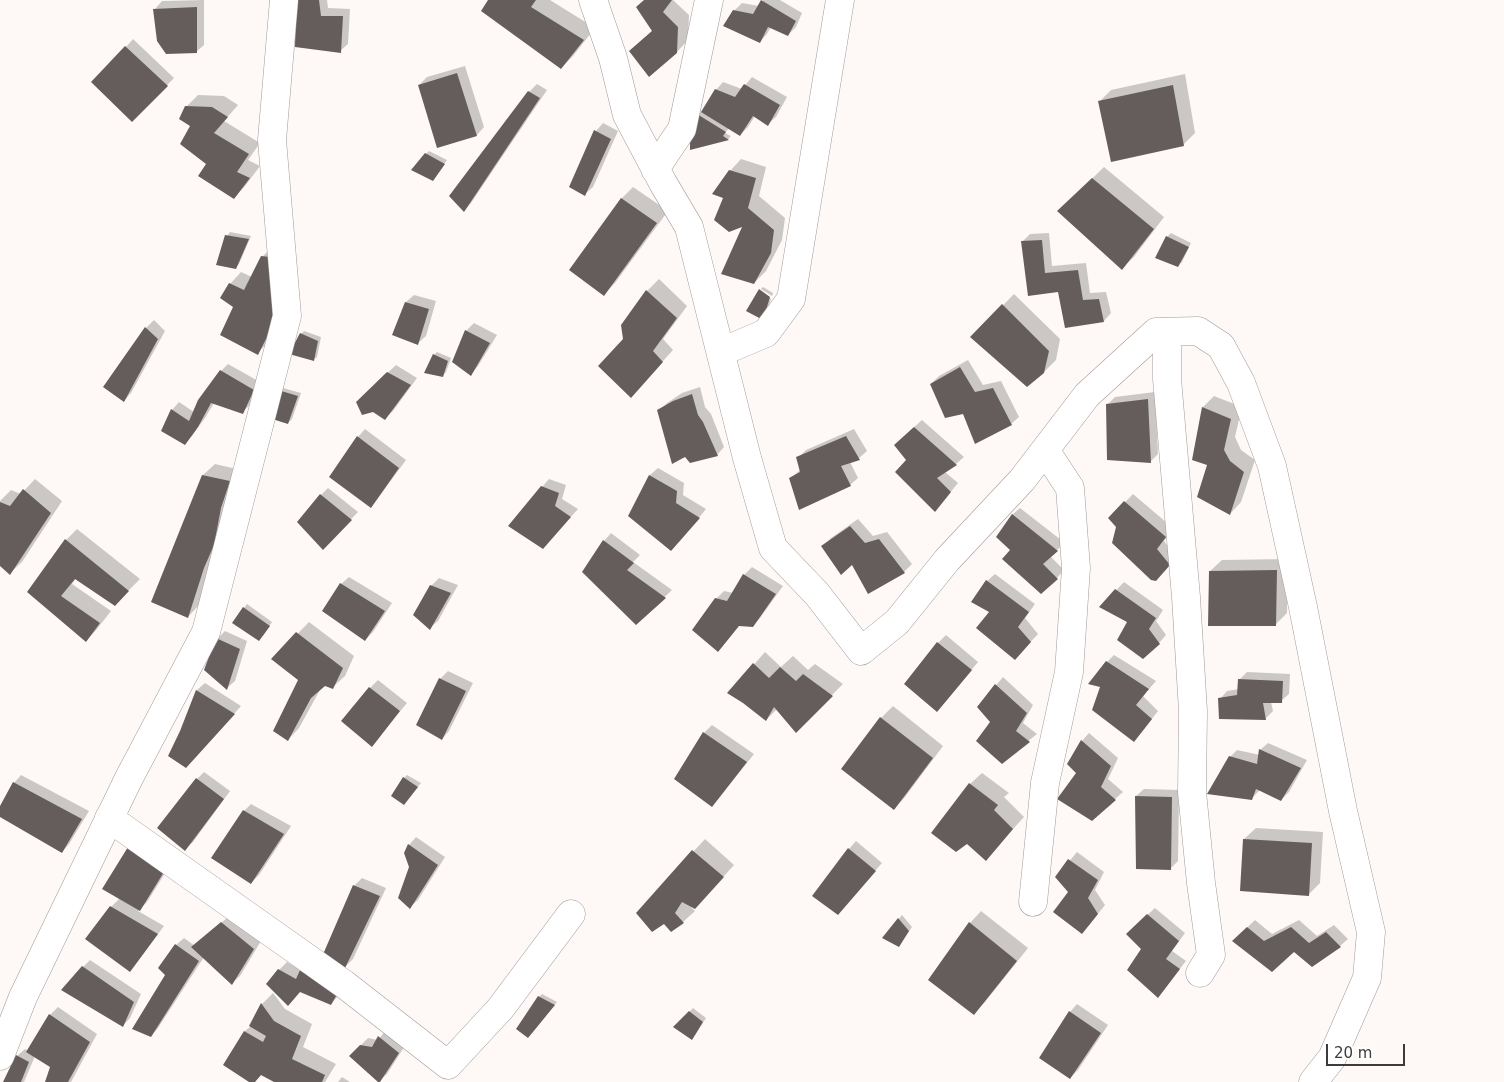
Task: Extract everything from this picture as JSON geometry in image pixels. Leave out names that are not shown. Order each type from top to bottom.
[{"type":"street","points":[[0,1056],[23,997],[109,818],[206,632],[287,316],[272,140],[284,0]]},
{"type":"street","points":[[593,0],[613,58],[627,116],[655,169],[690,227],[747,458],[773,548],[817,594],[861,651],[897,622],[947,560],[1022,480],[1087,395],[1156,332],[1198,331],[1222,346],[1241,382],[1272,466],[1303,607],[1343,811],[1371,932],[1367,978],[1332,1058],[1312,1082]]},
{"type":"street","points":[[655,169],[682,130],[709,0]]},
{"type":"street","points":[[721,352],[766,333],[791,299],[840,0]]},
{"type":"street","points":[[1167,332],[1168,388],[1186,597],[1193,711],[1192,792],[1211,955],[1200,973]]},
{"type":"street","points":[[1033,902],[1044,783],[1069,672],[1076,568],[1070,488],[1045,450]]},
{"type":"street","points":[[109,818],[344,984],[448,1065],[500,1009],[570,914]]},
{"type":"building","points":[[296,0],[319,0],[321,16],[343,16],[341,53],[295,47]]},
{"type":"building","points":[[488,0],[536,0],[531,7],[584,40],[561,69],[481,11]]},
{"type":"building","points":[[644,0],[672,0],[663,12],[678,27],[677,53],[649,77],[629,51],[652,31],[636,7]]},
{"type":"building","points":[[761,0],[796,21],[788,36],[768,27],[760,43],[723,26],[733,10],[753,14]]},
{"type":"building","points":[[197,7],[197,53],[166,54],[157,41],[153,9]]},
{"type":"building","points":[[125,46],[168,86],[132,122],[91,82]]},
{"type":"building","points":[[457,73],[477,136],[437,148],[418,85]]},
{"type":"building","points":[[744,84],[780,105],[768,126],[753,116],[740,136],[701,112],[715,89],[735,97]]},
{"type":"building","points":[[1173,85],[1184,146],[1111,162],[1098,101]]},
{"type":"building","points":[[528,91],[540,98],[464,212],[449,196]]},
{"type":"building","points":[[185,106],[212,107],[228,117],[214,133],[249,154],[237,172],[250,178],[234,199],[198,176],[206,164],[180,144],[190,126],[179,119]]},
{"type":"building","points":[[697,114],[726,132],[723,136],[729,140],[690,150]]},
{"type":"building","points":[[594,130],[611,139],[585,196],[569,187]]},
{"type":"building","points":[[425,153],[445,164],[433,181],[411,170]]},
{"type":"building","points":[[729,170],[756,178],[748,208],[774,230],[771,253],[754,284],[721,274],[742,227],[729,232],[714,220],[723,198],[712,194]]},
{"type":"building","points":[[1092,178],[1154,229],[1122,270],[1057,211]]},
{"type":"building","points":[[621,198],[657,223],[604,296],[569,270]]},
{"type":"building","points":[[225,235],[249,239],[236,269],[216,265]]},
{"type":"building","points":[[1166,236],[1189,247],[1178,267],[1155,258]]},
{"type":"building","points":[[1042,240],[1045,273],[1078,270],[1083,300],[1099,299],[1104,322],[1065,328],[1058,292],[1028,296],[1021,241]]},
{"type":"building","points":[[261,256],[278,258],[279,313],[258,355],[220,335],[233,307],[220,298],[229,283],[244,290]]},
{"type":"building","points":[[759,289],[770,297],[763,320],[746,311]]},
{"type":"building","points":[[646,290],[677,318],[653,351],[663,362],[631,398],[598,366],[623,339],[621,325]]},
{"type":"building","points":[[405,302],[429,309],[418,345],[392,335]]},
{"type":"building","points":[[1002,304],[1049,351],[1044,373],[1027,387],[970,337]]},
{"type":"building","points":[[145,327],[158,339],[124,402],[103,387]]},
{"type":"building","points":[[465,330],[490,343],[471,376],[452,362]]},
{"type":"building","points":[[300,333],[318,341],[314,361],[289,354]]},
{"type":"building","points":[[433,354],[448,361],[443,377],[424,373]]},
{"type":"building","points":[[960,367],[975,392],[993,388],[1012,425],[975,444],[963,414],[945,418],[930,384]]},
{"type":"building","points":[[220,370],[254,390],[243,414],[211,403],[198,427],[185,445],[161,431],[171,409],[189,421],[198,400]]},
{"type":"building","points":[[387,372],[411,385],[385,420],[373,412],[362,415],[356,402]]},
{"type":"building","points":[[278,390],[298,396],[288,424],[269,418]]},
{"type":"building","points":[[692,394],[698,415],[718,456],[690,463],[685,457],[672,464],[657,410],[673,401]]},
{"type":"building","points":[[1148,399],[1151,463],[1107,460],[1106,404]]},
{"type":"building","points":[[1202,407],[1231,419],[1224,450],[1230,461],[1244,472],[1230,515],[1197,497],[1207,465],[1192,460]]},
{"type":"building","points":[[914,427],[957,465],[937,478],[951,492],[935,512],[895,472],[906,460],[894,445]]},
{"type":"building","points":[[357,436],[399,468],[371,508],[329,477]]},
{"type":"building","points":[[846,436],[860,460],[841,466],[851,486],[799,510],[789,478],[800,472],[796,457]]},
{"type":"building","points":[[202,475],[230,481],[221,508],[214,545],[204,568],[188,618],[151,602]]},
{"type":"building","points":[[649,475],[677,491],[676,503],[700,518],[671,551],[628,516]]},
{"type":"building","points":[[541,486],[559,493],[555,506],[571,517],[543,549],[508,526]]},
{"type":"building","points":[[23,489],[51,513],[10,575],[0,566],[0,502],[10,506]]},
{"type":"building","points":[[320,494],[352,520],[323,550],[297,522]]},
{"type":"building","points":[[1124,501],[1166,537],[1157,549],[1170,565],[1156,581],[1151,580],[1112,543],[1116,527],[1108,518]]},
{"type":"building","points":[[1012,514],[1058,551],[1043,564],[1058,579],[1041,594],[1002,559],[1010,550],[996,537]]},
{"type":"building","points":[[850,526],[865,543],[879,539],[905,573],[868,594],[852,565],[841,575],[821,546]]},
{"type":"building","points":[[65,539],[129,591],[115,606],[75,579],[61,596],[100,623],[86,642],[27,592]]},
{"type":"building","points":[[603,540],[634,563],[627,570],[666,598],[636,625],[582,572]]},
{"type":"building","points":[[1277,570],[1276,626],[1208,626],[1209,571]]},
{"type":"building","points":[[743,574],[776,594],[753,627],[739,626],[718,652],[692,630],[715,598],[727,601]]},
{"type":"building","points":[[986,580],[1029,612],[1018,627],[1031,642],[1015,660],[976,628],[989,612],[971,602]]},
{"type":"building","points":[[340,583],[385,611],[365,641],[322,611]]},
{"type":"building","points":[[430,585],[451,593],[430,630],[413,615]]},
{"type":"building","points":[[1115,589],[1156,618],[1149,629],[1160,644],[1143,659],[1117,640],[1127,622],[1099,607]]},
{"type":"building","points":[[243,607],[270,626],[259,641],[232,623]]},
{"type":"building","points":[[296,632],[343,668],[333,689],[325,686],[311,698],[288,741],[273,731],[298,680],[271,659]]},
{"type":"building","points":[[216,638],[240,649],[227,690],[204,670]]},
{"type":"building","points":[[937,642],[972,670],[937,712],[904,684]]},
{"type":"building","points":[[1106,661],[1149,689],[1136,705],[1152,719],[1134,742],[1092,710],[1100,687],[1088,684]]},
{"type":"building","points":[[753,663],[769,678],[780,667],[796,681],[803,674],[833,696],[796,733],[774,707],[766,721],[727,693]]},
{"type":"building","points":[[439,678],[466,691],[442,740],[416,725]]},
{"type":"building","points":[[1238,679],[1283,681],[1282,703],[1263,703],[1266,720],[1219,719],[1218,698],[1237,695]]},
{"type":"building","points":[[995,684],[1027,713],[1016,731],[1030,742],[1002,764],[976,741],[990,722],[977,707]]},
{"type":"building","points":[[369,687],[400,711],[372,747],[341,721]]},
{"type":"building","points":[[196,690],[235,714],[186,768],[168,756]]},
{"type":"building","points":[[880,717],[933,758],[894,810],[841,769]]},
{"type":"building","points":[[703,732],[747,762],[712,807],[674,779]]},
{"type":"building","points":[[1081,740],[1111,766],[1101,787],[1116,800],[1092,821],[1057,799],[1076,773],[1067,764]]},
{"type":"building","points":[[1259,749],[1301,768],[1281,801],[1256,789],[1252,800],[1207,794],[1229,756],[1257,764]]},
{"type":"building","points":[[403,777],[418,787],[404,805],[391,796]]},
{"type":"building","points":[[196,778],[224,799],[185,851],[157,828]]},
{"type":"building","points":[[13,782],[82,819],[62,853],[0,817],[0,806]]},
{"type":"building","points":[[969,783],[998,805],[994,810],[1013,829],[986,861],[967,844],[956,852],[931,833]]},
{"type":"building","points":[[1135,796],[1172,797],[1171,870],[1136,869]]},
{"type":"building","points":[[243,810],[284,834],[251,884],[211,858]]},
{"type":"building","points":[[1243,839],[1312,843],[1309,896],[1240,891]]},
{"type":"building","points":[[408,844],[438,865],[410,909],[398,898],[409,867],[404,853]]},
{"type":"building","points":[[128,847],[167,867],[140,911],[102,889]]},
{"type":"building","points":[[848,848],[876,871],[838,915],[812,896]]},
{"type":"building","points":[[692,850],[724,877],[695,909],[682,902],[675,913],[684,923],[671,932],[664,924],[652,932],[636,913]]},
{"type":"building","points":[[1068,859],[1098,880],[1088,898],[1098,914],[1082,934],[1053,912],[1068,892],[1055,877]]},
{"type":"building","points":[[353,885],[380,896],[345,968],[321,959]]},
{"type":"building","points":[[110,906],[158,934],[130,972],[85,939]]},
{"type":"building","points":[[1147,914],[1179,941],[1166,959],[1180,969],[1158,998],[1127,970],[1141,949],[1126,934]]},
{"type":"building","points":[[898,918],[909,931],[899,947],[882,938]]},
{"type":"building","points":[[221,922],[254,949],[232,985],[191,947]]},
{"type":"building","points":[[969,922],[1017,961],[974,1015],[928,980]]},
{"type":"building","points":[[1247,927],[1264,941],[1291,927],[1309,943],[1326,932],[1341,947],[1312,967],[1294,952],[1272,972],[1232,941]]},
{"type":"building","points":[[175,944],[199,961],[151,1037],[132,1029],[165,975],[158,968]]},
{"type":"building","points":[[82,966],[134,1002],[123,1027],[61,990]]},
{"type":"building","points":[[301,968],[340,989],[331,1005],[300,992],[288,1006],[266,984],[278,969],[296,979]]},
{"type":"building","points":[[538,996],[555,1005],[528,1038],[516,1029]]},
{"type":"building","points":[[261,1003],[274,1021],[301,1036],[292,1059],[325,1075],[322,1082],[274,1082],[261,1075],[255,1082],[249,1082],[223,1065],[244,1031],[263,1042],[266,1036],[249,1026]]},
{"type":"building","points":[[689,1011],[703,1022],[692,1040],[673,1027]]},
{"type":"building","points":[[1069,1011],[1101,1033],[1070,1079],[1039,1058]]},
{"type":"building","points":[[49,1014],[90,1042],[68,1082],[45,1082],[50,1067],[26,1052]]},
{"type":"building","points":[[378,1036],[399,1053],[380,1082],[349,1056],[360,1045],[372,1047]]},
{"type":"building","points":[[16,1055],[29,1062],[21,1082],[3,1082]]}]
